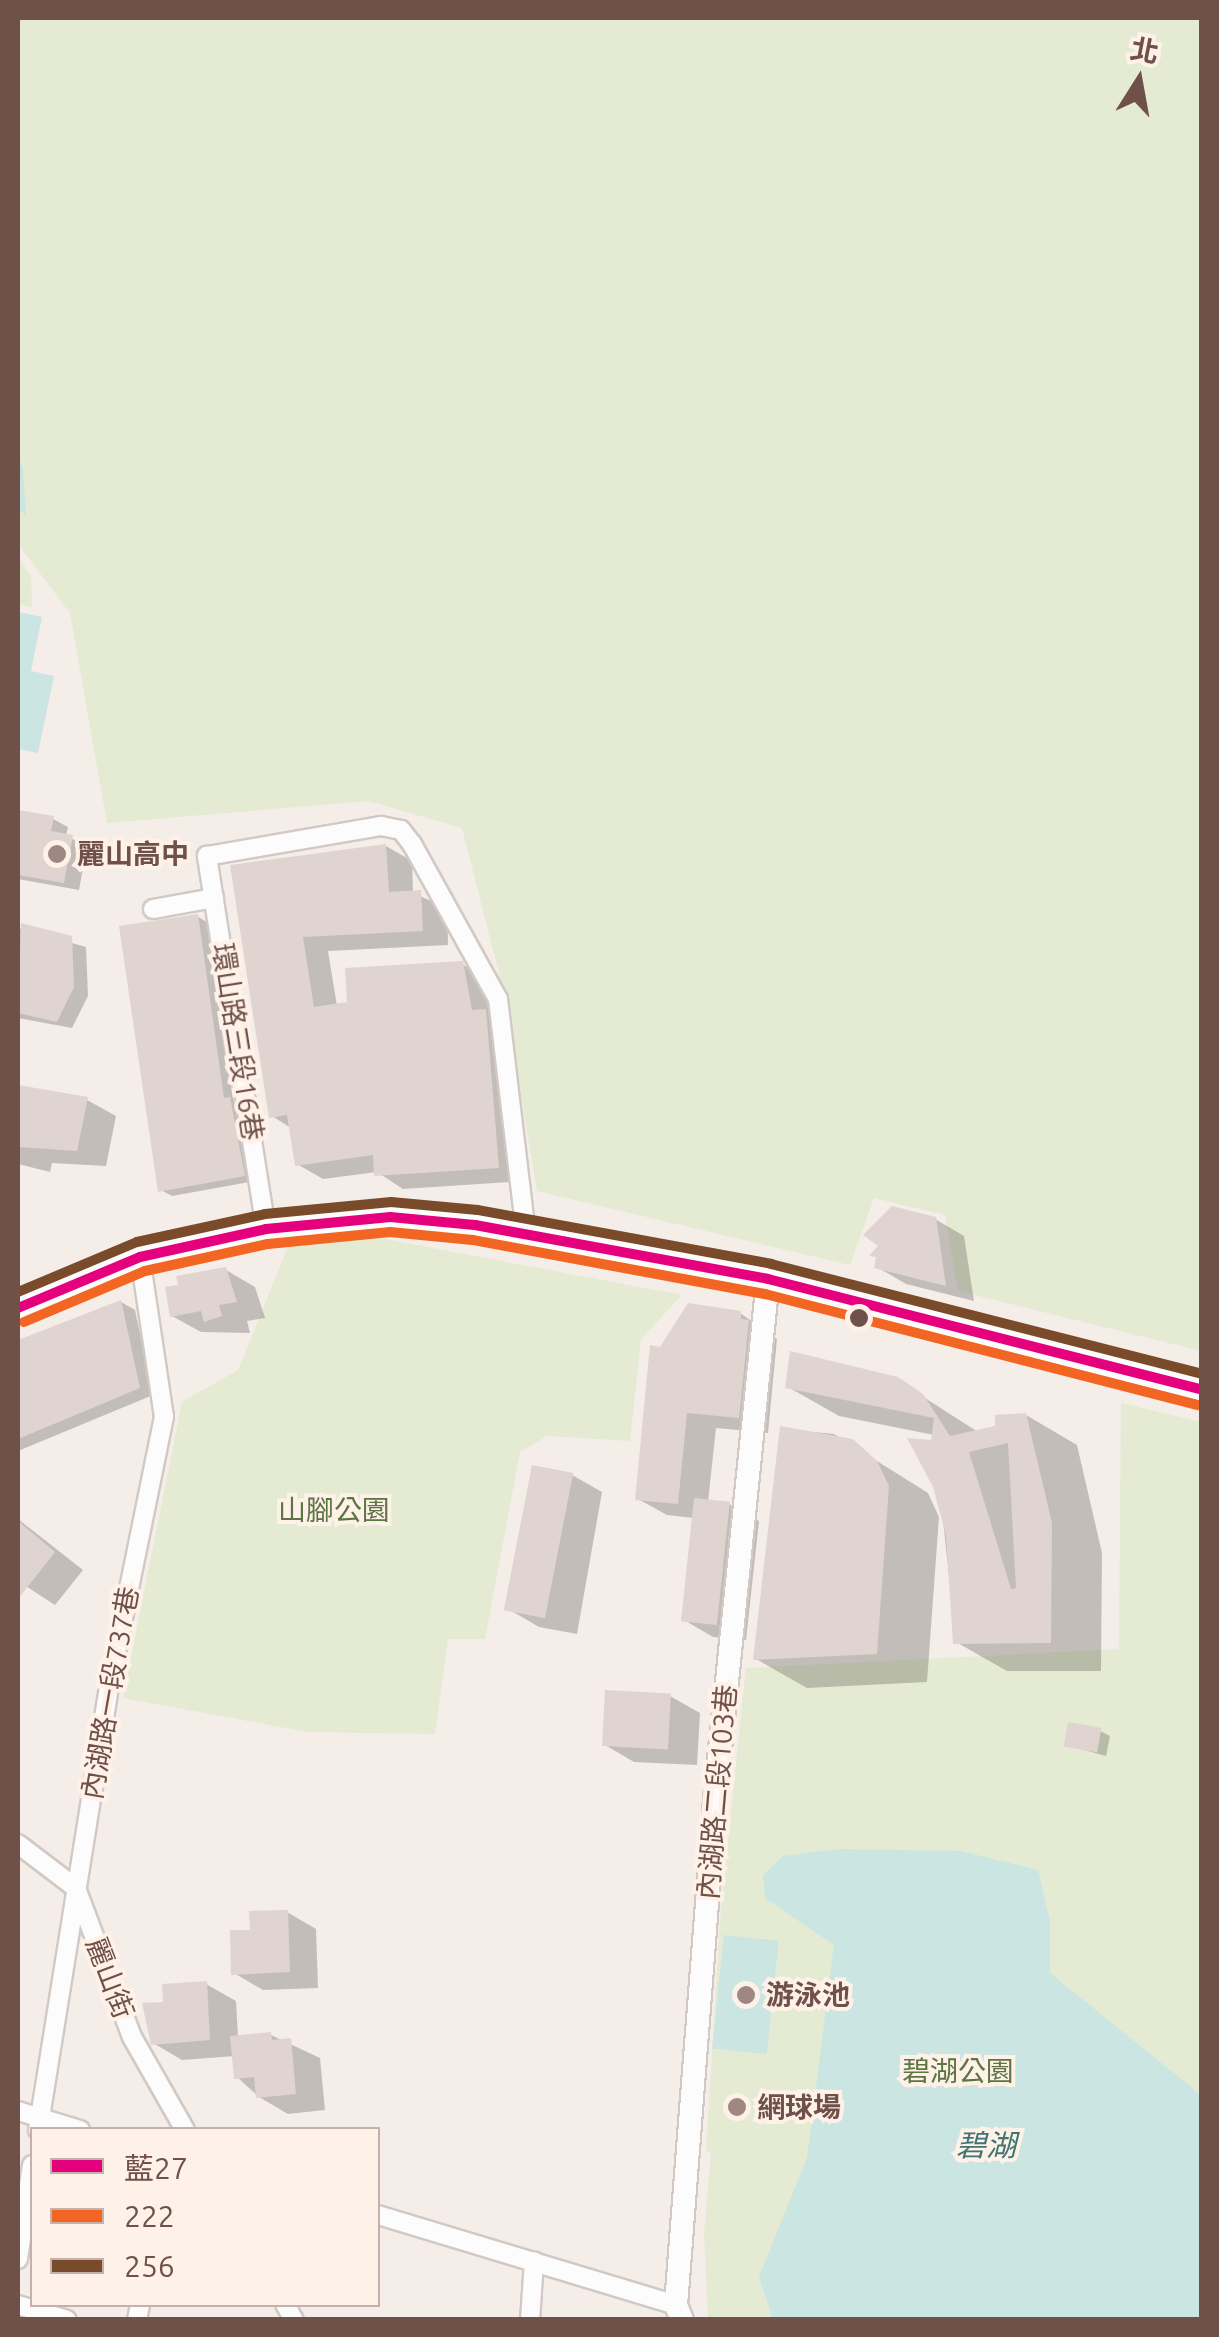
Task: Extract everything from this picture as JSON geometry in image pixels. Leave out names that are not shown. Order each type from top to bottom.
[{"type":"street","name":"環山路三段16巷","points":[[266,1229],[206,856],[356,828],[401,830],[498,999],[526,1234]]},
{"type":"street","points":[[153,910],[214,898]]},
{"type":"street","points":[[18,1308],[140,1257],[266,1229],[390,1217],[526,1234],[768,1279],[1202,1390]]},
{"type":"street","name":"內湖路一段737巷","points":[[39,2124],[76,1888],[164,1417],[140,1257]]},
{"type":"street","name":"內湖路二段103巷","points":[[534,2262],[678,2312],[715,1799],[768,1279]]},
{"type":"street","points":[[18,1844],[76,1888]]},
{"type":"street","name":"麗山街","points":[[76,1888],[132,2037],[183,2127]]},
{"type":"street","points":[[18,2111],[39,2124]]},
{"type":"street","points":[[18,2259],[30,2178]]},
{"type":"street","points":[[380,2215],[534,2262],[530,2320]]},
{"type":"street","points":[[18,2305],[67,2320]]},
{"type":"green space","points":[[18,18],[1201,18],[1201,1351],[958,1291],[945,1215],[874,1198],[850,1265],[537,1191],[504,993],[462,828],[368,801],[107,823],[70,613],[18,544]]},
{"type":"green space","points":[[18,558],[31,576],[32,607],[18,604]]},
{"type":"green space","name":"山腳公園","points":[[369,1236],[682,1295],[641,1339],[630,1441],[547,1436],[520,1452],[485,1639],[448,1639],[435,1734],[308,1732],[123,1698],[182,1402],[238,1370],[290,1242]]},
{"type":"green space","name":"碧湖公園","points":[[1121,1403],[1201,1422],[1201,2319],[708,2319],[704,2233],[711,2152],[706,2151],[721,1906],[746,1668],[1119,1649]]},
{"type":"water","points":[[18,453],[23,470],[26,516],[18,508]]},
{"type":"water","points":[[18,612],[42,617],[31,671],[54,676],[38,753],[18,749]]},
{"type":"water","name":"碧湖","points":[[838,1849],[961,1851],[1038,1870],[1050,1921],[1050,1973],[1201,2095],[1201,2319],[773,2319],[759,2277],[807,2158],[834,1945],[765,1898],[763,1875],[783,1856]]},
{"type":"water","name":"游泳池","points":[[724,1935],[779,1941],[767,2054],[712,2048]]},
{"type":"building","points":[[18,810],[54,816],[51,831],[73,835],[64,883],[18,875]]},
{"type":"building","points":[[386,844],[389,892],[421,890],[423,931],[303,937],[314,1007],[347,1002],[345,968],[463,961],[472,1010],[486,1009],[499,1168],[374,1176],[373,1155],[295,1166],[287,1115],[269,1118],[230,865]]},
{"type":"building","points":[[198,914],[224,1098],[230,1097],[245,1176],[158,1192],[119,926]]},
{"type":"building","points":[[21,923],[72,936],[74,987],[57,1022],[18,1013]]},
{"type":"building","points":[[18,1085],[88,1097],[77,1151],[18,1147]]},
{"type":"building","points":[[892,1206],[936,1217],[946,1286],[874,1268],[876,1257],[869,1256],[878,1246],[863,1235]]},
{"type":"building","points":[[226,1267],[237,1302],[219,1305],[222,1316],[204,1322],[201,1311],[170,1317],[165,1287],[178,1285],[176,1276]]},
{"type":"building","points":[[121,1300],[140,1388],[18,1439],[18,1340]]},
{"type":"building","points":[[688,1303],[741,1311],[741,1319],[749,1320],[739,1418],[687,1413],[678,1504],[635,1500],[650,1345],[660,1347]]},
{"type":"building","points":[[790,1351],[898,1377],[923,1394],[950,1436],[995,1426],[995,1415],[1026,1413],[1052,1523],[1051,1643],[953,1644],[946,1535],[933,1487],[907,1438],[931,1440],[934,1418],[785,1388]],"holes":[[[1008,1443],[1016,1588],[1011,1589],[969,1452]]]},
{"type":"building","points":[[780,1426],[853,1439],[877,1461],[889,1486],[877,1654],[753,1660]]},
{"type":"building","points":[[532,1465],[573,1473],[545,1618],[504,1610]]},
{"type":"building","points":[[694,1498],[730,1502],[717,1625],[681,1621]]},
{"type":"building","points":[[18,1521],[55,1552],[18,1599]]},
{"type":"building","points":[[605,1690],[671,1693],[668,1749],[602,1746]]},
{"type":"building","points":[[1068,1722],[1101,1728],[1097,1753],[1064,1747]]},
{"type":"building","points":[[288,1910],[290,1972],[231,1975],[230,1930],[250,1930],[249,1911]]},
{"type":"building","points":[[207,1981],[210,2040],[151,2045],[142,2003],[163,2002],[162,1984]]},
{"type":"building","points":[[271,2032],[272,2040],[291,2038],[296,2094],[256,2098],[254,2077],[234,2079],[230,2036]]},
{"type":"transit line","name":"256","points":[[18,1292],[137,1242],[265,1214],[391,1202],[478,1210],[771,1264],[1202,1374]]},
{"type":"transit line","name":"藍27","points":[[18,1308],[140,1257],[266,1229],[390,1217],[475,1225],[768,1279],[1202,1390]]},
{"type":"transit line","name":"222","points":[[24,1322],[145,1271],[268,1244],[390,1232],[473,1240],[765,1294],[1198,1405]]},
{"type":"place","name":"麗山高中","points":[[57,854]]},
{"type":"place","name":"游泳池","points":[[746,1995]]},
{"type":"place","name":"網球場","points":[[737,2107]]}]
